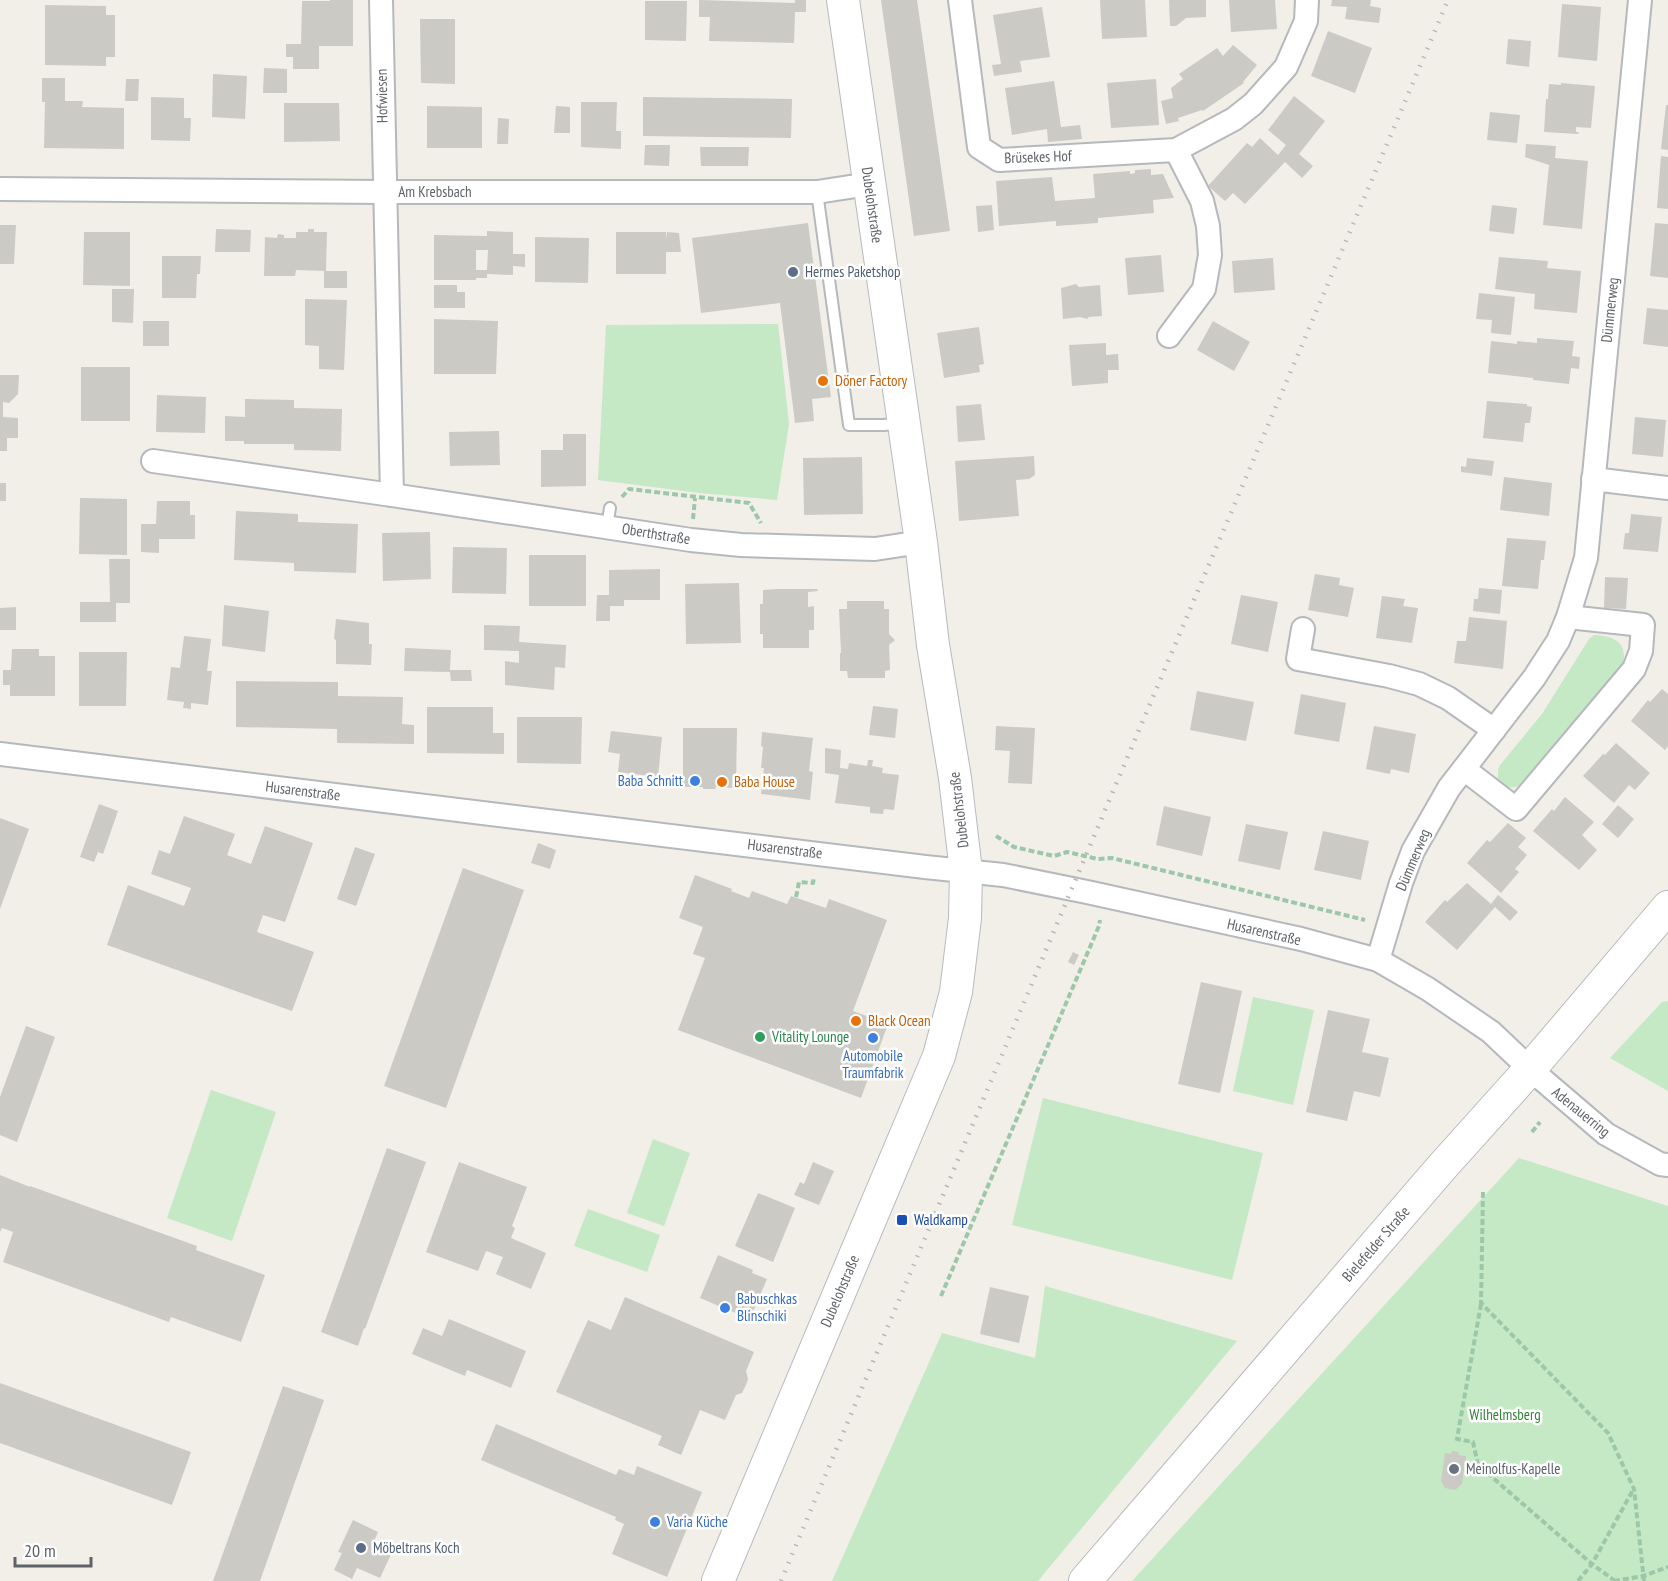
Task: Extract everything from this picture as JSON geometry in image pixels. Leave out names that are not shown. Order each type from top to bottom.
[{"type":"main road","name":"Dubelohstraße","points":[[718,1581],[939,1056],[956,992],[965,918],[966,871],[955,778],[933,645],[921,542],[843,0]]},
{"type":"main road","name":"Bielefelder Straße","points":[[1085,1581],[1668,907]]},
{"type":"street","name":"Hofwiesen","points":[[381,0],[384,192]]},
{"type":"street","name":"Brüsekes Hof","points":[[960,0],[979,147],[999,160],[1176,150],[1234,119],[1253,104],[1286,67],[1306,21],[1307,0]]},
{"type":"street","name":"Dümmerweg","points":[[1378,960],[1413,851],[1440,802],[1534,678],[1558,641],[1568,617],[1586,558],[1640,0]]},
{"type":"street","points":[[1169,336],[1204,289],[1210,255],[1208,226],[1202,201],[1176,150]]},
{"type":"street","name":"Am Krebsbach","points":[[0,189],[817,192],[869,184]]},
{"type":"street","points":[[384,192],[392,495]]},
{"type":"street","name":"Oberthstraße","points":[[153,462],[392,495],[609,517],[691,540],[775,546],[875,549],[921,542]]},
{"type":"street","points":[[1593,479],[1668,488]]},
{"type":"street","points":[[1464,769],[1516,809],[1634,669],[1641,651],[1643,625],[1568,617]]},
{"type":"street","points":[[1303,629],[1298,659],[1419,684],[1448,698],[1494,730]]},
{"type":"street","name":"Husarenstraße","points":[[0,754],[1003,875],[1106,896],[1301,939],[1378,960],[1428,989],[1491,1032],[1530,1069]]},
{"type":"street","name":"Adenauerring","points":[[1530,1069],[1606,1134],[1660,1164],[1668,1165]]},
{"type":"lane","points":[[817,192],[849,425],[884,425],[904,422]]},
{"type":"path","points":[[609,517],[629,489],[748,503],[775,546]]},
{"type":"path","points":[[996,836],[1014,848],[1054,856],[1067,852],[1098,858],[1112,858],[1366,921]]},
{"type":"path","points":[[796,897],[799,882],[813,883]]},
{"type":"path","points":[[941,1296],[1099,926],[1106,896]]},
{"type":"path","points":[[1532,1132],[1540,1122]]},
{"type":"path","points":[[1483,1192],[1481,1303],[1457,1439],[1473,1442],[1479,1465],[1592,1564],[1615,1581],[1644,1579],[1668,1567]]},
{"type":"path","points":[[1481,1303],[1608,1433],[1634,1489],[1644,1579]]},
{"type":"path","points":[[1578,1581],[1592,1564],[1634,1489]]},
{"type":"green space","points":[[778,324],[789,424],[777,500],[598,480],[606,325]]},
{"type":"green space","points":[[1594,635],[1608,637],[1618,642],[1623,651],[1623,665],[1523,784],[1507,787],[1498,780],[1500,765],[1542,714],[1589,639]]},
{"type":"green space","points":[[1253,997],[1314,1010],[1293,1105],[1233,1091]]},
{"type":"green space","points":[[1668,1001],[1668,1091],[1610,1058],[1662,1002]]},
{"type":"green space","points":[[211,1090],[276,1112],[232,1241],[167,1218]]},
{"type":"green space","points":[[1043,1098],[1263,1153],[1232,1280],[1012,1225]]},
{"type":"green space","points":[[653,1139],[690,1153],[664,1226],[627,1213]]},
{"type":"green space","name":"Wilhelmsberg","points":[[1519,1158],[1668,1206],[1668,1581],[1132,1581]]},
{"type":"green space","points":[[588,1209],[660,1235],[647,1272],[574,1246]]},
{"type":"green space","points":[[1045,1286],[1237,1341],[1038,1581],[832,1581],[942,1333],[1035,1358]]},
{"type":"building","points":[[353,0],[353,46],[319,46],[319,69],[293,69],[293,57],[286,57],[286,44],[301,44],[302,1]]},
{"type":"building","points":[[699,0],[795,3],[795,0],[806,0],[806,12],[795,12],[794,43],[709,41],[710,17],[699,17]]},
{"type":"building","points":[[881,0],[917,0],[950,231],[914,236]]},
{"type":"building","points":[[1100,0],[1145,0],[1147,37],[1102,39]]},
{"type":"building","points":[[1169,0],[1206,0],[1206,17],[1186,18],[1176,26],[1170,26]]},
{"type":"building","points":[[1229,0],[1275,0],[1277,29],[1231,32]]},
{"type":"building","points":[[1332,0],[1371,0],[1370,6],[1381,8],[1379,23],[1345,19],[1347,7],[1331,6]]},
{"type":"building","points":[[645,1],[687,1],[686,41],[645,40]]},
{"type":"building","points":[[1562,4],[1601,7],[1597,61],[1558,57]]},
{"type":"building","points":[[45,5],[106,6],[106,15],[115,15],[115,57],[106,57],[106,66],[45,65]]},
{"type":"building","points":[[1042,7],[1050,57],[1020,61],[1022,72],[994,76],[992,65],[1001,64],[993,15]]},
{"type":"building","points":[[420,19],[455,19],[455,84],[421,83]]},
{"type":"building","points":[[1328,31],[1372,48],[1355,93],[1311,76]]},
{"type":"building","points":[[1508,39],[1531,41],[1529,67],[1506,64]]},
{"type":"building","points":[[1233,45],[1257,65],[1244,83],[1203,111],[1166,124],[1161,101],[1173,98],[1171,88],[1183,79],[1179,74],[1217,48],[1223,56]]},
{"type":"building","points":[[264,68],[287,69],[287,93],[263,93]]},
{"type":"building","points":[[213,74],[247,76],[245,119],[212,117]]},
{"type":"building","points":[[42,78],[65,78],[65,101],[83,101],[82,107],[124,108],[124,149],[44,148],[45,102],[42,102]]},
{"type":"building","points":[[126,79],[139,79],[138,101],[125,101]]},
{"type":"building","points":[[1156,79],[1159,125],[1111,128],[1107,83]]},
{"type":"building","points":[[1054,81],[1061,127],[1080,125],[1082,139],[1048,142],[1047,129],[1012,135],[1005,88]]},
{"type":"building","points":[[1561,83],[1595,86],[1591,128],[1576,127],[1578,134],[1544,132],[1549,84],[1561,85]]},
{"type":"building","points":[[1294,96],[1325,121],[1299,154],[1313,166],[1302,178],[1285,162],[1245,204],[1233,193],[1225,201],[1208,186],[1247,143],[1252,147],[1260,138],[1278,155],[1286,145],[1268,130]]},
{"type":"building","points":[[151,97],[184,98],[184,118],[191,118],[190,141],[151,140]]},
{"type":"building","points":[[643,97],[792,99],[791,138],[643,136]]},
{"type":"building","points":[[581,102],[617,102],[616,131],[621,131],[621,149],[581,147]]},
{"type":"building","points":[[284,103],[339,103],[340,141],[284,142]]},
{"type":"building","points":[[1666,105],[1668,105],[1668,150],[1661,149]]},
{"type":"building","points":[[427,106],[482,107],[482,148],[427,148]]},
{"type":"building","points":[[556,106],[570,107],[570,133],[554,133]]},
{"type":"building","points":[[1490,112],[1520,115],[1517,143],[1487,140]]},
{"type":"building","points":[[498,118],[509,119],[508,144],[497,144]]},
{"type":"building","points":[[1526,144],[1556,146],[1555,158],[1588,161],[1582,229],[1543,225],[1549,165],[1525,157]]},
{"type":"building","points":[[645,145],[670,145],[669,166],[644,165]]},
{"type":"building","points":[[700,147],[749,147],[748,166],[701,166]]},
{"type":"building","points":[[1661,156],[1668,157],[1668,209],[1657,208]]},
{"type":"building","points":[[1151,169],[1151,175],[1163,174],[1174,198],[1153,200],[1154,213],[1098,218],[1098,223],[1056,226],[1056,221],[999,226],[996,181],[1052,177],[1055,201],[1095,198],[1093,174],[1130,171],[1130,174],[1135,173],[1135,170]]},
{"type":"building","points":[[992,205],[994,230],[978,232],[976,206]]},
{"type":"building","points":[[1492,205],[1517,208],[1514,234],[1489,231]]},
{"type":"building","points":[[808,223],[831,397],[812,399],[814,421],[795,423],[780,303],[701,313],[692,238]]},
{"type":"building","points":[[1655,223],[1668,224],[1668,278],[1650,276]]},
{"type":"building","points":[[0,225],[16,225],[14,264],[0,264]]},
{"type":"building","points":[[216,229],[251,230],[250,252],[215,252]]},
{"type":"building","points":[[308,229],[314,229],[314,232],[327,232],[326,271],[296,270],[295,276],[264,276],[265,237],[277,238],[278,234],[284,235],[284,238],[296,238],[296,232],[308,232]]},
{"type":"building","points":[[487,231],[513,232],[513,254],[525,254],[525,267],[513,266],[513,275],[487,274],[487,278],[476,278],[476,280],[434,280],[434,235],[487,236]],"holes":[[[476,250],[488,250],[487,270],[476,270]]]},
{"type":"building","points":[[84,232],[130,232],[130,286],[83,285]]},
{"type":"building","points":[[616,232],[666,232],[666,239],[667,232],[679,233],[681,252],[666,252],[666,274],[616,274]]},
{"type":"building","points":[[535,237],[589,238],[588,283],[535,282]]},
{"type":"building","points":[[1161,255],[1164,292],[1128,295],[1125,258]]},
{"type":"building","points":[[162,256],[201,256],[200,274],[197,274],[196,298],[162,298]]},
{"type":"building","points":[[1499,257],[1548,261],[1547,268],[1581,271],[1577,313],[1534,309],[1535,294],[1495,289]]},
{"type":"building","points":[[1273,258],[1275,290],[1234,293],[1232,261]]},
{"type":"building","points":[[324,271],[347,271],[347,288],[324,288]]},
{"type":"building","points":[[1076,284],[1079,287],[1100,285],[1102,316],[1087,319],[1080,317],[1063,319],[1061,288]]},
{"type":"building","points":[[434,285],[457,285],[457,292],[465,292],[465,308],[434,308]]},
{"type":"building","points":[[112,289],[134,289],[133,323],[112,322]]},
{"type":"building","points":[[1479,293],[1515,297],[1511,335],[1491,333],[1492,320],[1476,319]]},
{"type":"building","points":[[305,299],[347,300],[344,370],[319,369],[319,346],[305,345]]},
{"type":"building","points":[[1647,308],[1668,310],[1668,347],[1643,344]]},
{"type":"building","points":[[434,319],[498,321],[496,374],[434,374]]},
{"type":"building","points":[[143,321],[169,321],[169,346],[143,346]]},
{"type":"building","points":[[1213,321],[1250,342],[1234,371],[1197,350]]},
{"type":"building","points":[[979,327],[984,364],[979,365],[980,372],[944,378],[937,333]]},
{"type":"building","points":[[1537,338],[1574,341],[1572,356],[1580,357],[1579,369],[1571,368],[1569,384],[1488,373],[1491,341],[1517,344],[1517,341],[1537,343]]},
{"type":"building","points":[[1106,343],[1106,355],[1118,354],[1119,370],[1108,370],[1108,383],[1072,386],[1069,345]]},
{"type":"building","points":[[81,367],[130,367],[130,421],[81,421]]},
{"type":"building","points":[[0,375],[19,375],[18,394],[9,403],[3,402],[3,417],[18,418],[18,438],[7,438],[7,451],[0,451]]},
{"type":"building","points":[[157,395],[206,397],[205,433],[156,432]]},
{"type":"building","points":[[245,399],[294,400],[294,408],[342,409],[341,451],[294,450],[294,444],[244,444],[244,441],[225,441],[225,416],[245,417]]},
{"type":"building","points":[[1487,401],[1527,404],[1532,407],[1530,423],[1525,423],[1523,442],[1483,438]]},
{"type":"building","points":[[981,404],[985,440],[958,442],[956,406]]},
{"type":"building","points":[[1635,417],[1666,420],[1663,457],[1632,454]]},
{"type":"building","points":[[499,431],[500,465],[450,466],[449,432]]},
{"type":"building","points":[[563,434],[586,434],[586,486],[541,487],[541,450],[563,450]]},
{"type":"building","points":[[1034,456],[1035,475],[1029,479],[1016,480],[1019,516],[959,521],[955,461]]},
{"type":"building","points":[[862,457],[863,514],[804,515],[803,458]]},
{"type":"building","points":[[1467,458],[1494,461],[1492,476],[1461,472],[1461,466],[1466,467]]},
{"type":"building","points":[[1504,477],[1552,483],[1549,516],[1500,510]]},
{"type":"building","points":[[0,483],[6,483],[6,501],[0,501]]},
{"type":"building","points":[[80,498],[127,499],[127,555],[79,554]]},
{"type":"building","points":[[157,501],[190,501],[190,515],[195,515],[195,539],[159,539],[159,553],[141,552],[141,524],[156,524]]},
{"type":"building","points":[[236,511],[298,514],[298,522],[358,524],[356,573],[294,571],[294,563],[234,560]]},
{"type":"building","points":[[1631,514],[1662,517],[1658,552],[1623,549],[1625,533],[1629,533]]},
{"type":"building","points":[[430,532],[431,579],[383,581],[382,533]]},
{"type":"building","points":[[1507,538],[1546,541],[1544,560],[1541,560],[1538,589],[1502,586]]},
{"type":"building","points":[[453,547],[507,548],[506,594],[452,593]]},
{"type":"building","points":[[529,555],[586,555],[586,606],[529,606]]},
{"type":"building","points":[[109,559],[130,559],[130,603],[116,603],[116,622],[80,622],[80,602],[110,602]]},
{"type":"building","points":[[660,569],[660,600],[624,600],[624,606],[610,606],[610,621],[596,621],[597,595],[609,595],[609,570]]},
{"type":"building","points":[[1315,574],[1340,578],[1339,585],[1354,588],[1348,617],[1308,610]]},
{"type":"building","points":[[1605,577],[1628,578],[1626,609],[1604,608]]},
{"type":"building","points":[[739,583],[741,643],[686,644],[685,584]]},
{"type":"building","points":[[1479,588],[1502,590],[1500,614],[1473,611],[1474,599],[1478,599]]},
{"type":"building","points":[[817,589],[818,591],[808,592],[808,607],[814,606],[814,630],[809,630],[809,648],[763,648],[763,634],[760,634],[760,604],[763,604],[763,590]]},
{"type":"building","points":[[1241,595],[1278,602],[1268,652],[1231,644]]},
{"type":"building","points":[[1382,596],[1405,599],[1403,606],[1418,608],[1412,643],[1376,638]]},
{"type":"building","points":[[847,601],[884,601],[884,609],[889,609],[889,634],[895,640],[889,645],[890,670],[885,671],[885,678],[848,678],[847,671],[840,671],[839,609],[847,609]]},
{"type":"building","points":[[224,605],[269,611],[265,652],[222,646]]},
{"type":"building","points":[[16,607],[16,630],[0,630],[0,608]]},
{"type":"building","points":[[1469,617],[1507,621],[1503,669],[1454,663],[1457,641],[1466,641]]},
{"type":"building","points":[[336,619],[369,623],[369,644],[372,644],[371,665],[336,664],[336,640],[334,639]]},
{"type":"building","points":[[484,625],[520,626],[519,642],[566,645],[565,668],[555,667],[554,690],[505,685],[505,661],[519,663],[519,651],[484,650]]},
{"type":"building","points":[[184,636],[211,639],[207,671],[212,671],[208,705],[191,703],[191,709],[183,708],[184,702],[167,700],[171,667],[180,668]]},
{"type":"building","points":[[405,648],[451,650],[450,670],[471,670],[472,681],[451,681],[450,672],[404,671]]},
{"type":"building","points":[[12,649],[39,649],[39,656],[55,656],[55,696],[10,696],[10,685],[3,685],[3,670],[11,670]]},
{"type":"building","points":[[79,652],[127,652],[126,706],[79,706]]},
{"type":"building","points":[[236,681],[338,682],[338,696],[403,697],[402,724],[414,725],[414,744],[337,743],[337,729],[236,727]]},
{"type":"building","points":[[1662,689],[1668,694],[1668,746],[1665,750],[1631,721],[1648,700],[1650,702]]},
{"type":"building","points":[[1197,691],[1254,702],[1246,741],[1190,730]]},
{"type":"building","points":[[1301,694],[1346,703],[1339,742],[1294,734]]},
{"type":"building","points":[[873,706],[898,709],[895,738],[869,735]]},
{"type":"building","points":[[427,707],[493,707],[493,733],[504,733],[504,754],[427,753]]},
{"type":"building","points":[[517,717],[582,717],[581,764],[517,763]]},
{"type":"building","points":[[996,726],[1035,728],[1032,784],[1008,783],[1010,751],[995,750]]},
{"type":"building","points":[[1374,726],[1416,734],[1409,773],[1391,769],[1390,774],[1366,769]]},
{"type":"building","points":[[683,728],[737,728],[736,788],[683,787]]},
{"type":"building","points":[[611,731],[662,737],[658,777],[618,772],[620,754],[608,752]]},
{"type":"building","points":[[762,732],[813,738],[809,771],[813,772],[810,800],[761,794],[764,768],[761,768]]},
{"type":"building","points":[[1616,743],[1650,773],[1635,790],[1629,785],[1614,803],[1583,776]]},
{"type":"building","points":[[825,748],[841,750],[840,768],[848,769],[849,763],[867,766],[868,760],[873,760],[872,766],[883,768],[882,773],[899,775],[894,810],[884,809],[883,814],[870,813],[870,807],[835,803],[839,775],[825,773]]},
{"type":"building","points":[[1565,797],[1594,822],[1582,835],[1597,850],[1579,870],[1533,831]]},
{"type":"building","points":[[99,804],[118,811],[103,854],[98,852],[94,862],[80,857]]},
{"type":"building","points":[[1618,805],[1634,819],[1618,838],[1602,824]]},
{"type":"building","points":[[1164,806],[1211,817],[1202,856],[1156,845]]},
{"type":"building","points":[[184,816],[235,834],[227,855],[251,864],[265,826],[313,843],[285,922],[263,915],[257,932],[314,952],[292,1011],[107,945],[128,885],[184,906],[191,888],[151,874],[159,850],[170,854]]},
{"type":"building","points":[[0,818],[29,829],[0,909]]},
{"type":"building","points":[[1508,823],[1526,838],[1518,847],[1527,855],[1515,869],[1519,872],[1501,893],[1467,863],[1487,840],[1490,842]]},
{"type":"building","points":[[1246,824],[1288,832],[1280,870],[1238,861]]},
{"type":"building","points":[[1323,831],[1369,841],[1361,880],[1314,870]]},
{"type":"building","points":[[538,843],[556,850],[550,869],[531,863]]},
{"type":"building","points":[[355,847],[375,854],[356,906],[337,899]]},
{"type":"building","points":[[463,868],[524,890],[446,1108],[384,1086]]},
{"type":"building","points":[[695,875],[749,898],[752,891],[787,904],[791,896],[826,908],[829,899],[887,920],[853,1011],[888,1024],[861,1098],[678,1030],[705,958],[693,954],[703,927],[679,918]]},
{"type":"building","points":[[1467,883],[1491,904],[1498,895],[1518,912],[1510,921],[1495,907],[1457,950],[1425,922],[1445,900],[1447,902]]},
{"type":"building","points":[[1073,952],[1079,955],[1074,965],[1068,962]]},
{"type":"building","points":[[1201,982],[1242,991],[1220,1093],[1178,1084]]},
{"type":"building","points":[[1328,1010],[1370,1019],[1362,1052],[1389,1058],[1380,1097],[1354,1091],[1347,1121],[1306,1112]]},
{"type":"building","points":[[26,1026],[55,1037],[17,1142],[0,1135],[0,1097]]},
{"type":"building","points":[[387,1148],[426,1162],[358,1346],[321,1332]]},
{"type":"building","points":[[459,1162],[527,1187],[512,1226],[515,1228],[511,1238],[546,1253],[531,1289],[496,1274],[503,1257],[486,1251],[478,1271],[426,1252]]},
{"type":"building","points":[[813,1162],[834,1171],[819,1205],[794,1195],[800,1182],[804,1184]]},
{"type":"building","points":[[0,1175],[197,1246],[196,1250],[265,1275],[241,1342],[171,1317],[169,1322],[3,1262],[13,1232],[2,1228],[0,1232]]},
{"type":"building","points":[[758,1193],[795,1208],[773,1262],[735,1246]]},
{"type":"building","points":[[718,1255],[753,1270],[752,1273],[767,1279],[750,1319],[700,1298]]},
{"type":"building","points":[[990,1287],[1029,1296],[1019,1343],[980,1334]]},
{"type":"building","points":[[625,1297],[754,1352],[746,1371],[748,1379],[746,1385],[742,1393],[736,1395],[725,1420],[700,1410],[681,1455],[658,1445],[662,1436],[556,1392],[588,1320],[611,1330]]},
{"type":"building","points":[[449,1319],[526,1351],[511,1388],[467,1370],[465,1376],[412,1354],[423,1328],[442,1336]]},
{"type":"building","points":[[0,1383],[191,1452],[172,1505],[0,1443]]},
{"type":"building","points":[[283,1386],[324,1400],[260,1581],[213,1581]]},
{"type":"building","name":"Varia Küche","points":[[496,1424],[616,1475],[619,1469],[634,1475],[637,1466],[702,1492],[667,1577],[612,1554],[624,1524],[615,1520],[616,1517],[481,1460]]},
{"type":"building","name":"Meinolfus-Kapelle","points":[[1452,1451],[1466,1456],[1462,1484],[1455,1490],[1445,1488],[1441,1481],[1445,1453],[1451,1454]]},
{"type":"building","name":"Möbeltrans Koch","points":[[353,1520],[378,1532],[373,1544],[392,1552],[380,1578],[357,1568],[352,1579],[334,1570],[342,1553],[338,1552]]},
{"type":"railway","points":[[781,1581],[1448,0]]},
{"type":"place","name":"Hermes Paketshop","points":[[793,272]]},
{"type":"place","name":"Döner Factory","points":[[823,381]]},
{"type":"place","name":"Baba Schnitt","points":[[695,781]]},
{"type":"place","name":"Baba House","points":[[722,782]]},
{"type":"place","name":"Black Ocean","points":[[856,1021]]},
{"type":"place","name":"Vitality Lounge","points":[[760,1037]]},
{"type":"place","name":"Automobile Traumfabrik","points":[[873,1038]]},
{"type":"place","name":"Waldkamp","points":[[902,1220]]},
{"type":"place","name":"Babuschkas Blinschiki","points":[[725,1308]]},
{"type":"place","name":"Meinolfus-Kapelle","points":[[1454,1469]]},
{"type":"place","name":"Varia Küche","points":[[655,1522]]},
{"type":"place","name":"Möbeltrans Koch","points":[[361,1548]]}]
